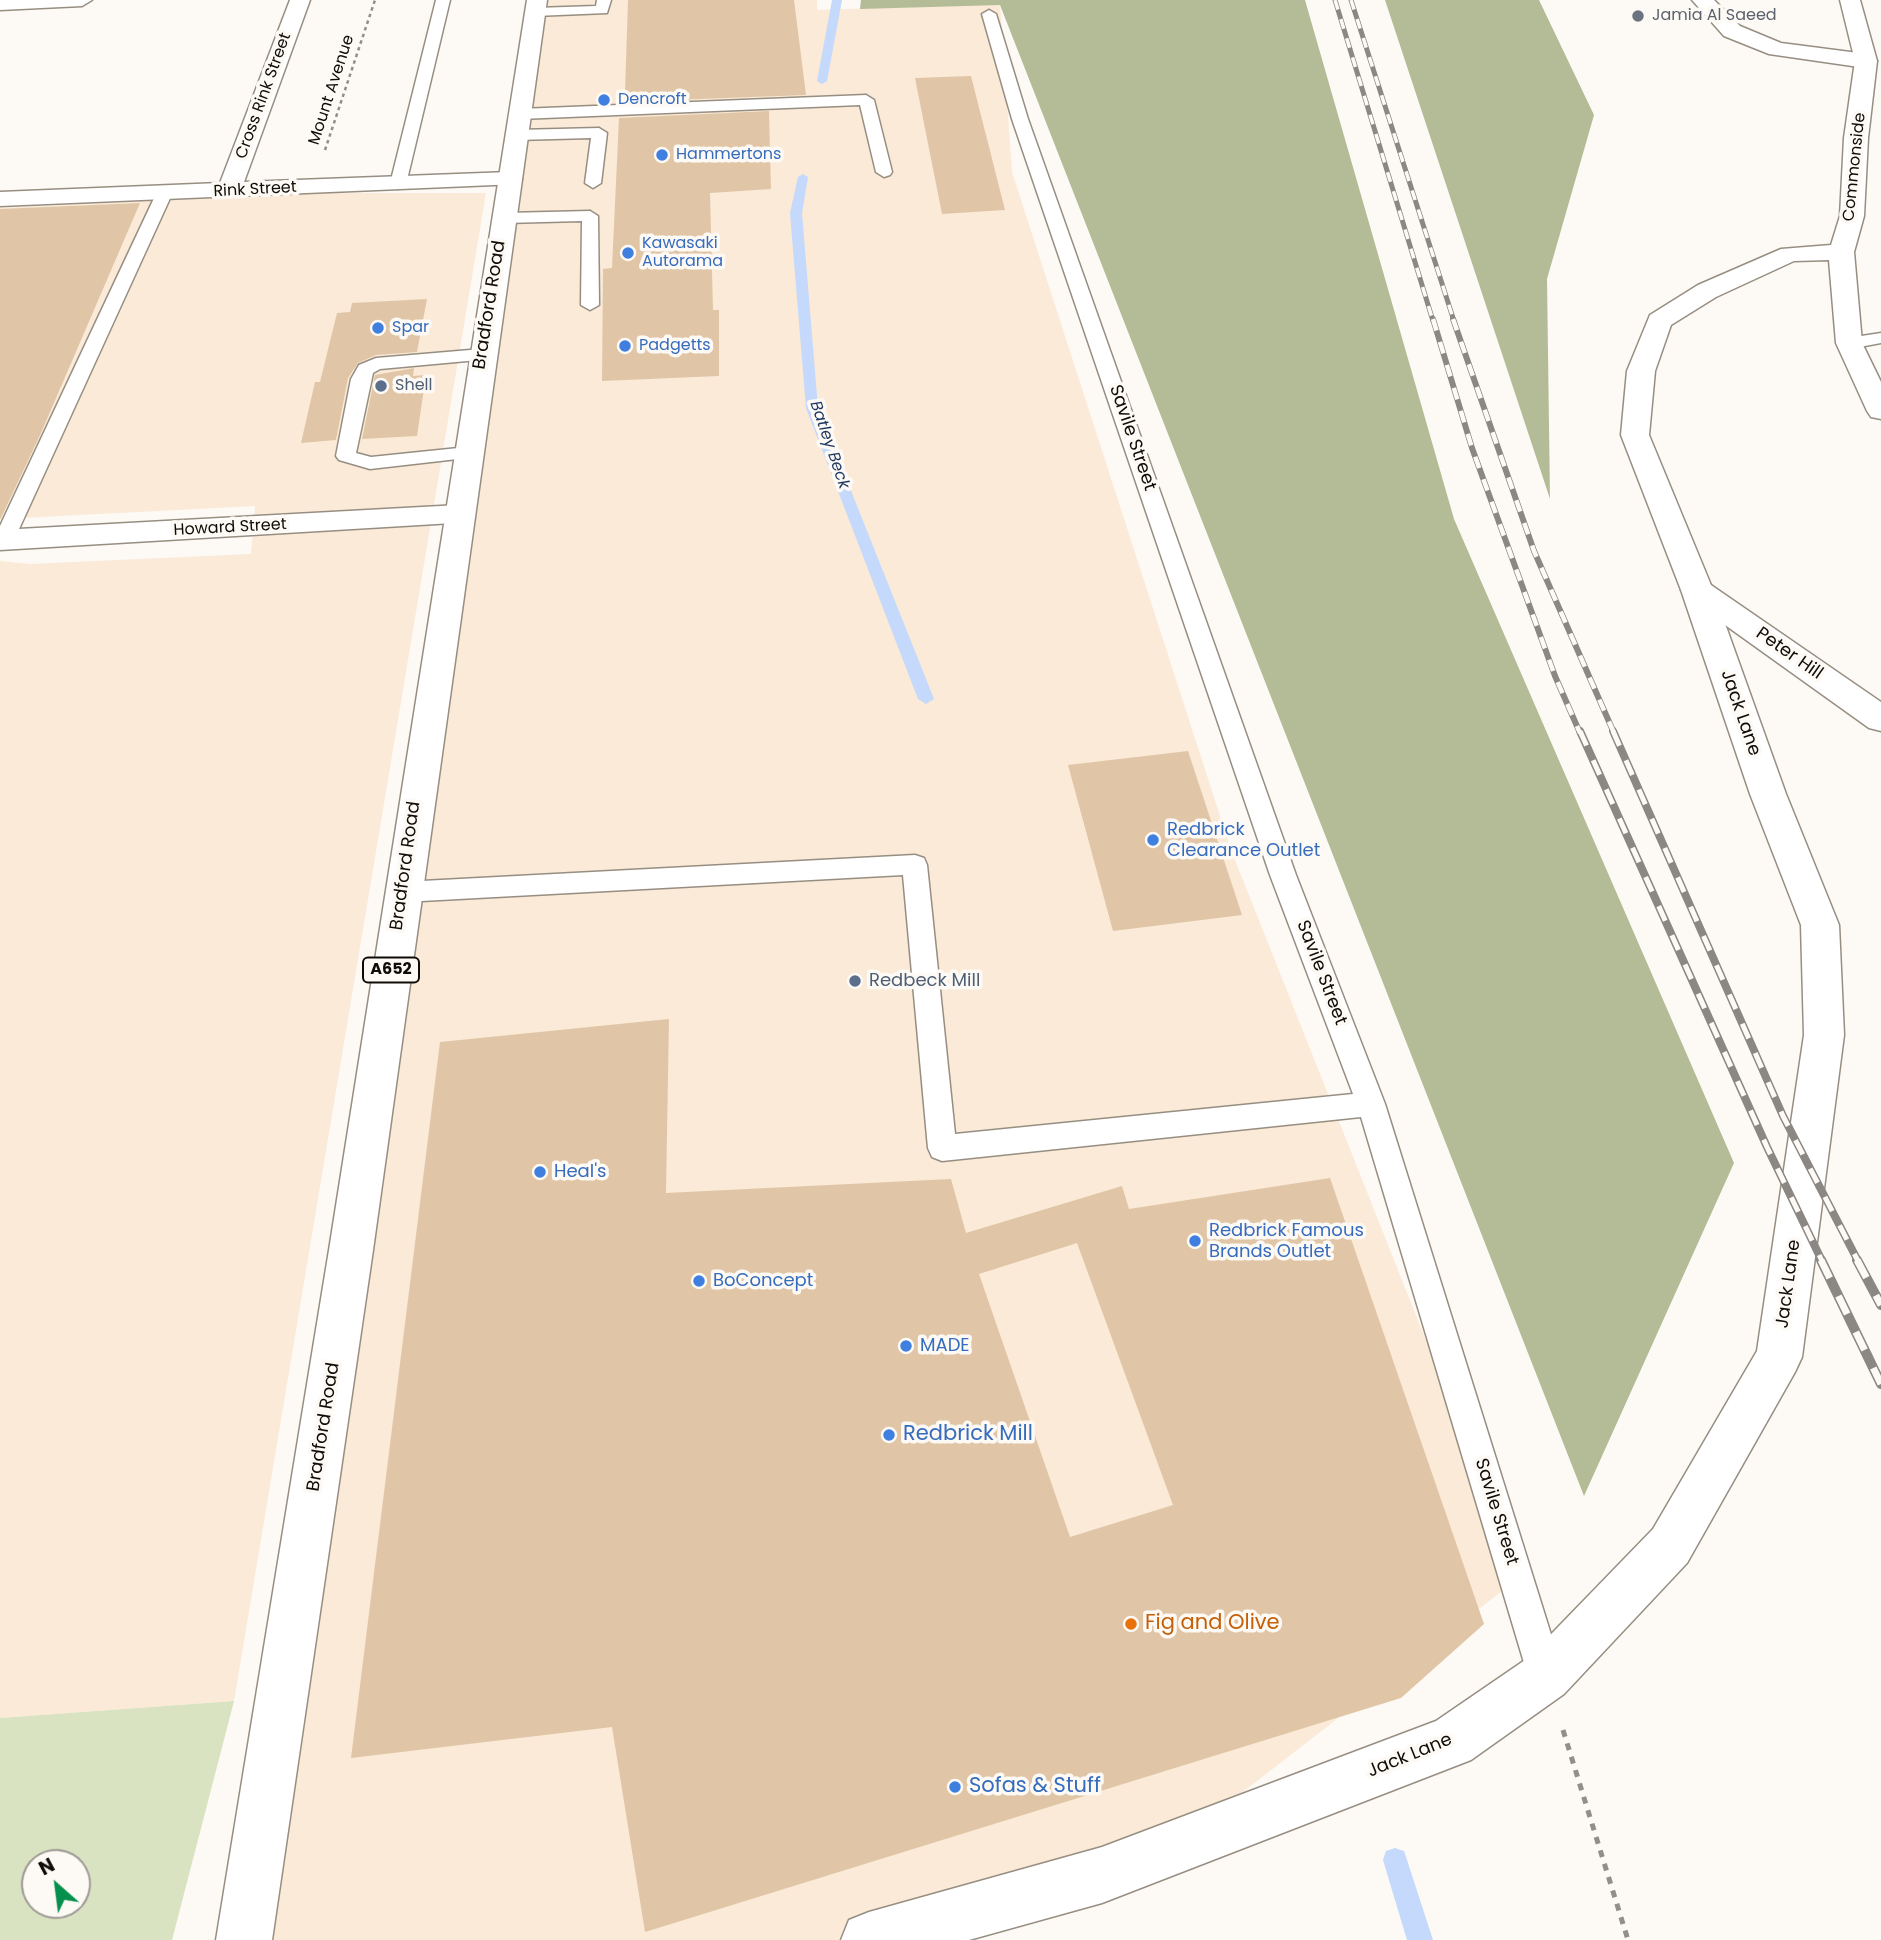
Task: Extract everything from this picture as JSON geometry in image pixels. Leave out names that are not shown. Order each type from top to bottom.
[{"type":"street","points":[[0,4],[82,0]]},
{"type":"street","name":"Cross Rink Street","points":[[229,191],[300,0]]},
{"type":"street","points":[[1702,0],[1732,31],[1777,48],[1866,61]]},
{"type":"street","name":"Commonside","points":[[1850,0],[1866,61],[1852,216],[1841,252],[1849,343],[1881,411]]},
{"type":"street","name":"Bradford Road","points":[[244,1940],[536,6]]},
{"type":"street","name":"Rink Street","points":[[0,199],[510,179]]},
{"type":"street","name":"Jack Lane","points":[[869,1940],[919,1933],[1102,1875],[1452,1741],[1546,1675],[1670,1546],[1779,1357],[1824,1035],[1820,925],[1768,794],[1697,590],[1635,435],[1641,371],[1659,321],[1707,291],[1790,254],[1841,252]]},
{"type":"street","name":"Howard Street","points":[[1,543],[459,515]]},
{"type":"street","name":"Peter Hill","points":[[1697,590],[1881,719]]},
{"type":"lane","points":[[398,184],[443,0]]},
{"type":"lane","points":[[536,6],[602,10],[604,0]]},
{"type":"lane","name":"Savile Street","points":[[989,14],[1020,119],[1283,875],[1371,1104],[1546,1675]]},
{"type":"lane","points":[[518,125],[866,100],[884,172]]},
{"type":"lane","points":[[518,125],[598,133],[593,184]]},
{"type":"lane","points":[[1,543],[164,194]]},
{"type":"lane","points":[[505,218],[590,216],[590,305]]},
{"type":"lane","points":[[1849,343],[1881,338]]},
{"type":"lane","points":[[468,453],[370,463],[346,456],[360,379],[366,369],[376,364],[482,355]]},
{"type":"lane","points":[[403,892],[915,864],[942,1148],[1371,1104]]},
{"type":"path","name":"Mount Avenue","points":[[313,187],[375,0]]},
{"type":"path","points":[[1546,1675],[1628,1940]]},
{"type":"shaded area","points":[[537,0],[817,0],[817,10],[1000,4],[1012,172],[1231,850],[1520,1577],[1168,1850],[889,1940],[244,1940]]},
{"type":"shaded area","points":[[306,193],[486,193],[234,1701],[0,1718],[0,561],[30,564],[251,554],[255,506],[0,519],[0,208]]},
{"type":"green space","points":[[861,0],[1305,0],[1454,519],[1734,1163],[1584,1496],[1000,5],[860,9]]},
{"type":"green space","points":[[1385,0],[1539,0],[1594,115],[1547,279],[1550,499]]},
{"type":"green space","points":[[234,1701],[172,1940],[0,1940],[0,1718]]},
{"type":"building","points":[[628,0],[794,0],[806,95],[619,102],[620,92],[625,92]]},
{"type":"building","points":[[971,76],[1005,210],[942,214],[915,78]]},
{"type":"building","points":[[769,111],[771,189],[710,193],[713,310],[719,310],[719,376],[602,381],[603,269],[612,268],[619,118]]},
{"type":"building","points":[[140,203],[41,433],[0,520],[0,209]]},
{"type":"building","points":[[427,299],[417,352],[376,355],[358,363],[348,378],[336,440],[301,443],[315,382],[320,382],[337,313],[350,312],[352,303]]},
{"type":"building","points":[[414,368],[413,376],[426,375],[417,436],[362,439],[375,375]]},
{"type":"building","name":"Redbrick Clearance Outlet","points":[[1188,751],[1242,915],[1113,931],[1068,765]]},
{"type":"building","name":"Redbrick Mill","points":[[669,1019],[666,1193],[951,1179],[966,1233],[1122,1186],[1129,1209],[1330,1178],[1484,1624],[1401,1698],[645,1932],[612,1727],[351,1758],[440,1042]],"holes":[[[1077,1243],[1173,1505],[1070,1537],[979,1274]]]},
{"type":"waterway","name":"Batley Beck","points":[[822,81],[837,0]]},
{"type":"waterway","name":"Batley Beck","points":[[803,177],[796,213],[812,408],[926,699]]},
{"type":"waterway","points":[[1395,1860],[1420,1940]]},
{"type":"railway","points":[[1335,0],[1433,321]]},
{"type":"railway","points":[[1351,0],[1454,321]]},
{"type":"railway","points":[[1433,319],[1472,448],[1555,676],[1580,733]]},
{"type":"railway","points":[[1453,319],[1534,551],[1614,733]]},
{"type":"railway","points":[[1580,731],[1767,1147],[1822,1261]]},
{"type":"railway","points":[[1613,731],[1783,1116],[1858,1261]]},
{"type":"railway","points":[[1821,1260],[1881,1384]]},
{"type":"railway","points":[[1857,1260],[1881,1305]]},
{"type":"place","name":"Jamia Al Saeed","points":[[1638,16]]},
{"type":"place","name":"Dencroft","points":[[604,100]]},
{"type":"place","name":"Hammertons","points":[[662,155]]},
{"type":"place","name":"Kawasaki Autorama","points":[[628,253]]},
{"type":"place","name":"Spar","points":[[378,328]]},
{"type":"place","name":"Padgetts","points":[[625,346]]},
{"type":"place","name":"Shell","points":[[381,386]]},
{"type":"place","name":"Redbrick Clearance Outlet","points":[[1153,840]]},
{"type":"place","name":"Redbeck Mill","points":[[855,981]]},
{"type":"place","name":"Heal's","points":[[540,1172]]},
{"type":"place","name":"Redbrick Famous Brands Outlet","points":[[1195,1241]]},
{"type":"place","name":"BoConcept","points":[[699,1281]]},
{"type":"place","name":"MADE","points":[[906,1346]]},
{"type":"place","name":"Redbrick Mill","points":[[889,1435]]},
{"type":"place","name":"Fig and Olive","points":[[1131,1624]]},
{"type":"place","name":"Sofas & Stuff","points":[[955,1787]]}]
